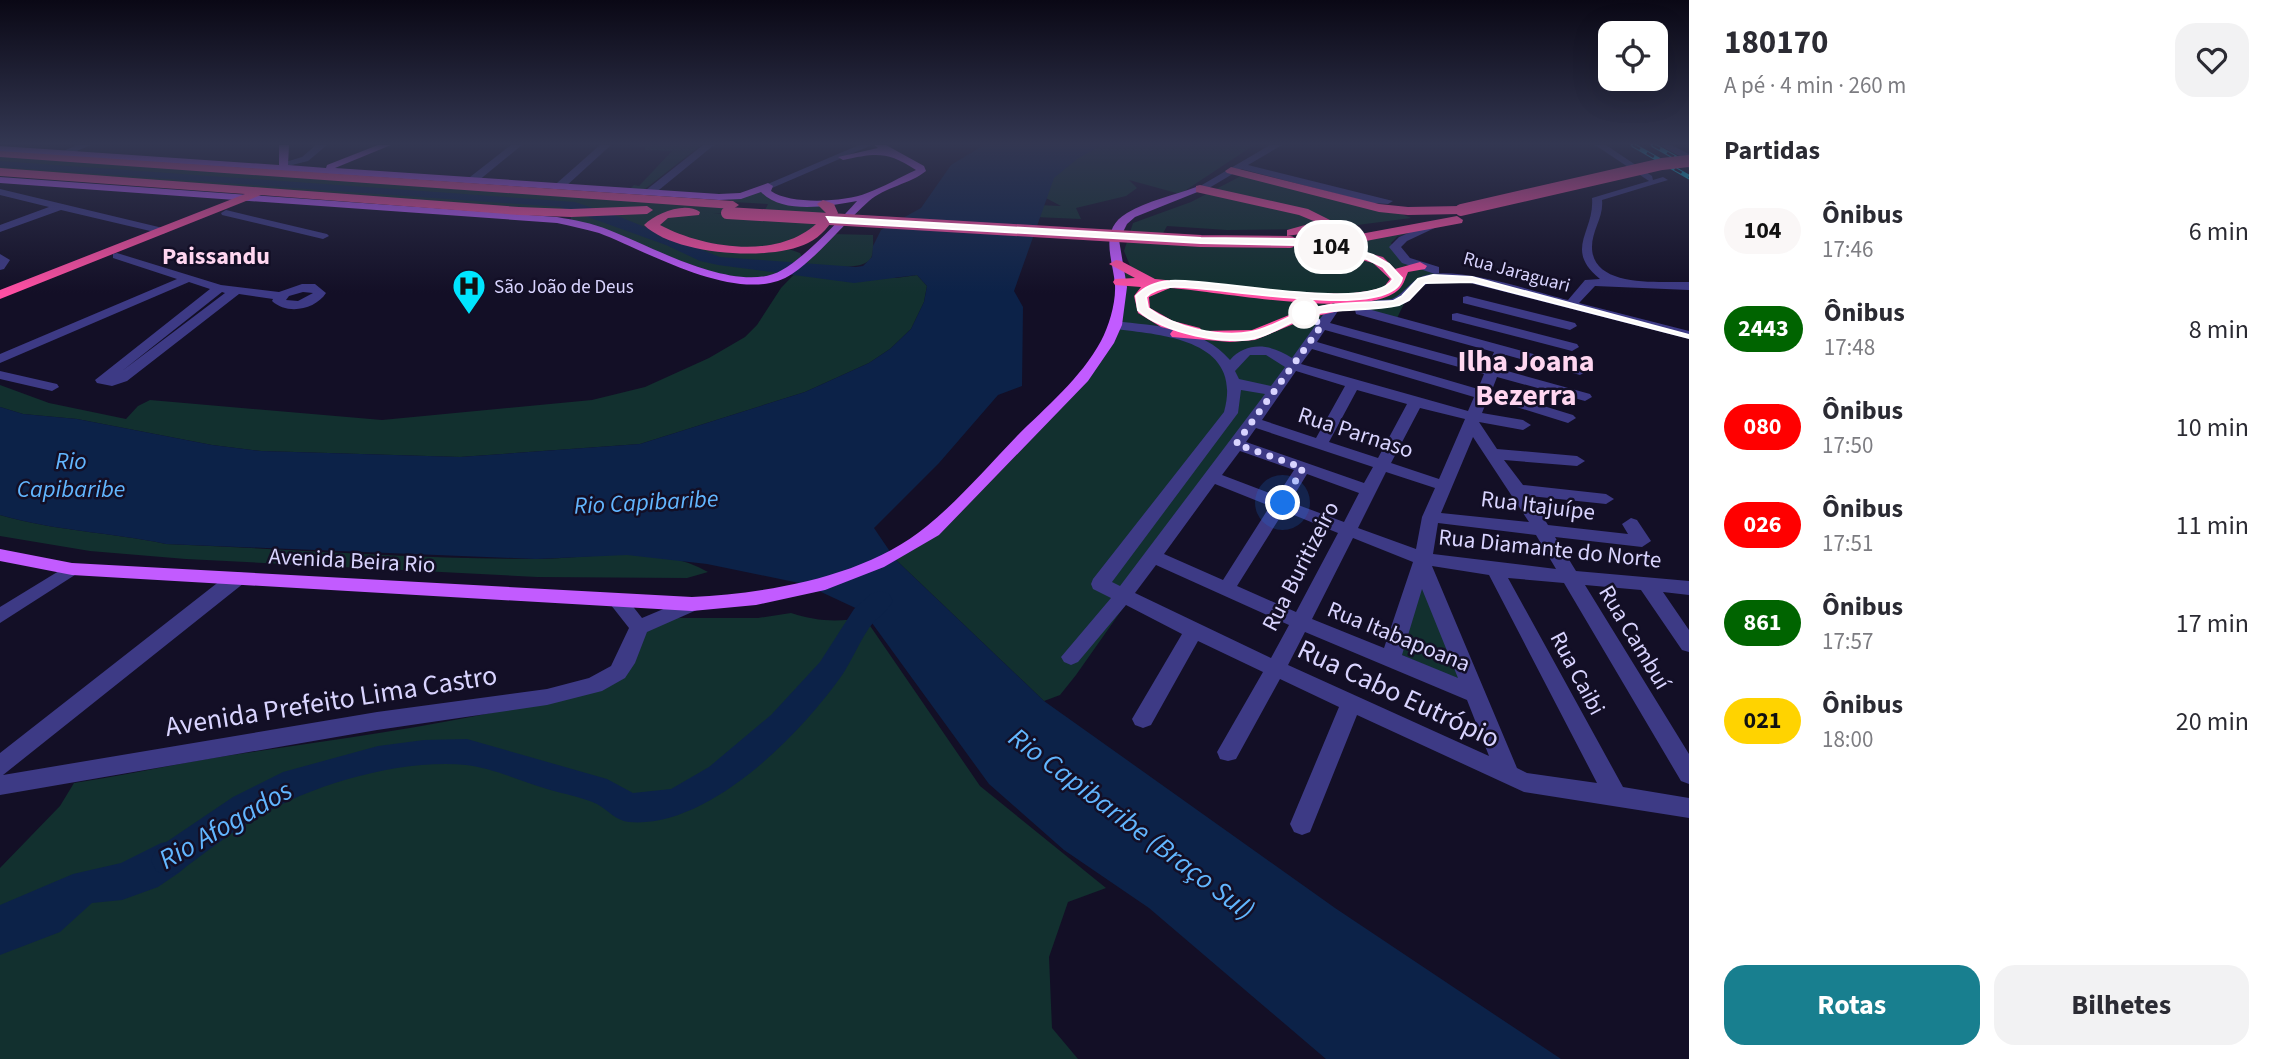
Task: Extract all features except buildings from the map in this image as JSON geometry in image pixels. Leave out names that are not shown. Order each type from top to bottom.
[{"type":"highway","points":[[0,303],[264,194]]},
{"type":"highway","points":[[0,295],[163,231],[238,206],[284,194]]},
{"type":"highway","points":[[292,194],[571,214],[729,206]]},
{"type":"highway","points":[[578,194],[1187,240],[1355,239],[1436,225],[1464,213],[1539,194]]},
{"type":"highway","points":[[1227,194],[1303,212],[1326,221],[1289,238]]},
{"type":"highway","points":[[1326,194],[1395,211],[1464,213]]},
{"type":"highway","points":[[1289,238],[1386,226],[1559,194]]},
{"type":"highway","points":[[313,196],[352,205]]},
{"type":"highway","points":[[1335,197],[1372,200]]},
{"type":"highway","points":[[729,206],[665,215],[651,225],[711,246],[749,249],[781,247],[811,237],[827,223],[832,213],[830,207],[822,204]]},
{"type":"highway","points":[[1289,238],[1370,257],[1386,265],[1397,278]]},
{"type":"highway","points":[[781,247],[796,251],[800,260]]},
{"type":"highway","points":[[1116,264],[1146,278],[1168,284]]},
{"type":"highway","points":[[1120,282],[1334,297],[1387,290],[1396,283],[1403,269],[1420,266]]},
{"type":"highway","points":[[1168,284],[1147,290],[1141,296],[1141,306],[1147,313],[1173,326],[1230,337]]},
{"type":"highway","points":[[1178,334],[1230,337],[1255,335],[1304,313],[1341,307]]},
{"type":"main road","points":[[145,194],[238,206]]},
{"type":"main road","points":[[289,194],[352,205],[569,222],[602,231],[690,268],[751,279],[775,278],[786,273],[867,197]]},
{"type":"main road","points":[[683,194],[719,197],[729,206],[753,194]]},
{"type":"main road","points":[[768,194],[822,204],[872,194]]},
{"type":"main road","points":[[1115,325],[1120,282],[1113,240],[1123,222],[1131,215],[1186,194]]},
{"type":"main road","name":"Avenida Beira Rio","points":[[0,555],[72,569],[697,604],[774,594],[835,582],[895,556],[933,531],[1083,378],[1107,343],[1115,325]]},
{"type":"street","points":[[13,194],[163,231]]},
{"type":"street","points":[[1344,194],[1388,201]]},
{"type":"street","points":[[1608,194],[1598,197],[1599,207],[1586,248],[1587,257],[1599,273],[1617,282]]},
{"type":"street","points":[[238,206],[323,236]]},
{"type":"street","points":[[0,229],[59,207]]},
{"type":"street","name":"Rua Jaraguari","points":[[1436,225],[1403,239],[1395,247],[1401,257],[1434,274],[1475,280],[1687,339]]},
{"type":"street","points":[[117,256],[219,288],[280,296]]},
{"type":"street","points":[[0,257],[4,260],[0,266]]},
{"type":"street","points":[[1071,657],[1102,624],[1322,325],[1341,307],[1395,303],[1434,274]]},
{"type":"street","points":[[0,359],[189,278]]},
{"type":"street","points":[[1448,335],[1475,280]]},
{"type":"street","points":[[1571,305],[1590,284],[1617,282],[1688,286]]},
{"type":"street","points":[[219,288],[102,380],[112,382],[122,378],[234,291]]},
{"type":"street","points":[[1467,300],[1570,326]]},
{"type":"street","points":[[1341,307],[1580,372]]},
{"type":"street","points":[[1457,317],[1572,347]]},
{"type":"street","points":[[1115,325],[1178,334],[1210,348],[1221,356],[1231,375],[1252,389],[1275,391]]},
{"type":"street","points":[[1322,325],[1585,397]]},
{"type":"street","points":[[1309,344],[1568,418]]},
{"type":"street","points":[[1231,375],[1240,355],[1260,350],[1280,355],[1293,366],[1471,419],[1523,425]]},
{"type":"street","points":[[1390,660],[1422,561],[1431,517],[1501,351]]},
{"type":"street","points":[[0,374],[52,387]]},
{"type":"street","name":"Rua Cabo Eutrópio","points":[[1231,375],[1235,400],[1231,413],[1100,583],[1194,631],[1509,776],[1540,786],[1689,808]]},
{"type":"street","points":[[1320,444],[1353,384]]},
{"type":"street","name":"Rua Buritizeiro","points":[[1228,752],[1277,669],[1350,529],[1367,490],[1415,403]]},
{"type":"street","name":"Rua Cambuí","points":[[1471,419],[1484,445],[1495,454],[1518,490],[1689,774]]},
{"type":"street","name":"Rua Parnaso","points":[[1253,422],[1444,486]]},
{"type":"street","points":[[1236,444],[1367,490]]},
{"type":"street","points":[[1495,454],[1577,461]]},
{"type":"street","points":[[1227,588],[1303,468]]},
{"type":"street","name":"Rua Diamante do Norte","points":[[1211,477],[1350,529],[1422,561],[1689,589]]},
{"type":"street","points":[[1518,490],[1606,499]]},
{"type":"street","name":"Rua Itajuípe","points":[[1431,517],[1640,541],[1643,539],[1631,524]]},
{"type":"street","name":"Rua Itabapoana","points":[[1152,556],[1300,622],[1475,694]]},
{"type":"street","points":[[1422,561],[1509,776]]},
{"type":"street","points":[[0,616],[72,569]]},
{"type":"street","name":"Rua Caibi","points":[[1495,570],[1617,798]]},
{"type":"street","points":[[0,766],[237,578]]},
{"type":"street","points":[[1647,584],[1689,645]]},
{"type":"street","points":[[617,600],[639,627],[697,604]]},
{"type":"street","name":"Avenida Prefeito Lima Castro","points":[[0,785],[271,738],[547,697],[595,685],[618,672],[625,663],[639,627]]},
{"type":"street","points":[[1143,719],[1194,631]]},
{"type":"street","points":[[1302,824],[1351,704]]},
{"type":"green space","points":[[305,194],[581,194],[733,205],[727,213],[713,213],[762,216],[768,204],[733,202],[727,198],[767,194],[823,204],[832,214],[786,248],[800,253],[802,257],[782,277],[751,279],[717,274],[571,221],[571,214]]},
{"type":"green space","points":[[1044,194],[1128,194],[1076,208],[1081,219],[1035,217],[1037,205],[1061,206],[1044,197]]},
{"type":"green space","points":[[1206,194],[1322,194],[1395,211],[1411,218],[1327,229],[1227,230],[1167,226],[1160,239],[1286,243],[1413,232],[1397,237],[1391,243],[1398,253],[1439,271],[1439,277],[1423,282],[1412,292],[1396,321],[1348,307],[1334,308],[1076,675],[1060,695],[1044,701],[895,559],[1083,378],[1115,325],[1116,264],[1133,273],[1124,251],[1133,223]]},
{"type":"green space","points":[[833,234],[873,235],[871,258],[860,265],[852,266],[811,265],[896,278],[917,275],[927,286],[924,302],[911,329],[890,349],[869,363],[805,392],[640,444],[460,457],[261,451],[212,445],[77,419],[23,414],[0,407],[0,385],[49,403],[126,419],[138,406],[150,400],[382,420],[592,400],[645,387],[709,358],[745,337],[757,325],[781,288]]},
{"type":"green space","points":[[0,515],[41,525],[166,544],[489,559],[646,555],[688,563],[708,572],[687,578],[537,577],[186,559],[90,551],[0,536]]},
{"type":"green space","points":[[1423,584],[1464,682],[1395,652]]},
{"type":"green space","points":[[791,613],[827,620],[864,617],[980,786],[1106,888],[1068,902],[1049,957],[1052,1028],[1078,1059],[0,1059],[0,868],[60,806],[74,783],[212,758],[473,717],[615,683],[637,618],[758,618]]},
{"type":"water","points":[[384,194],[469,194],[575,202],[720,257],[856,267],[863,266],[872,257],[873,246],[881,230],[921,208],[930,194],[1048,194],[1014,291],[1023,307],[1022,386],[998,395],[939,463],[874,528],[895,559],[1044,701],[1335,908],[1561,1059],[1326,1059],[1149,908],[1064,850],[989,784],[864,612],[804,584],[707,564],[627,555],[536,559],[166,544],[41,525],[0,515],[0,407],[23,414],[77,419],[212,445],[261,451],[460,457],[640,444],[805,392],[869,363],[890,349],[911,329],[924,302],[927,286],[917,275],[854,283],[718,265],[700,261],[666,245],[560,207]]},
{"type":"water","points":[[190,837],[200,853],[180,872],[158,887],[122,900],[92,903],[60,932],[0,955],[0,905],[73,874],[121,863],[161,843]]},
{"type":"waterway","name":"Rio Afogados","points":[[168,860],[245,807],[294,782],[378,759],[424,753],[467,752],[607,793],[628,808],[662,805],[681,800],[720,776],[782,724],[817,687],[858,624],[880,601]]},
{"type":"bus line","name":"104","points":[[830,219],[1201,241],[1296,242],[1348,250],[1370,257],[1386,265],[1397,278],[1393,287],[1387,290],[1346,297],[1294,296],[1170,284],[1147,290],[1141,296],[1143,310],[1157,320],[1181,328],[1230,337],[1244,337],[1268,331],[1304,313],[1395,303],[1405,298],[1417,284],[1433,278],[1472,279],[1689,335]]},
{"type":"place","name":"São João de Deus","points":[[469,316]]},
{"type":"district","name":"Paissandu","points":[[216,256]]},
{"type":"district","name":"Ilha Joana Bezerra","points":[[1526,378]]},
{"type":"route","points":[[1283,503],[1303,468],[1236,444],[1322,325],[1304,313]]},
{"type":"water label","name":"Rio Capibaribe","points":[[71,475]]},
{"type":"water label","name":"Rio Capibaribe","points":[[646,502]]},
{"type":"water label","name":"Rio Capibaribe (Braço Sul)","points":[[1132,823]]}]
